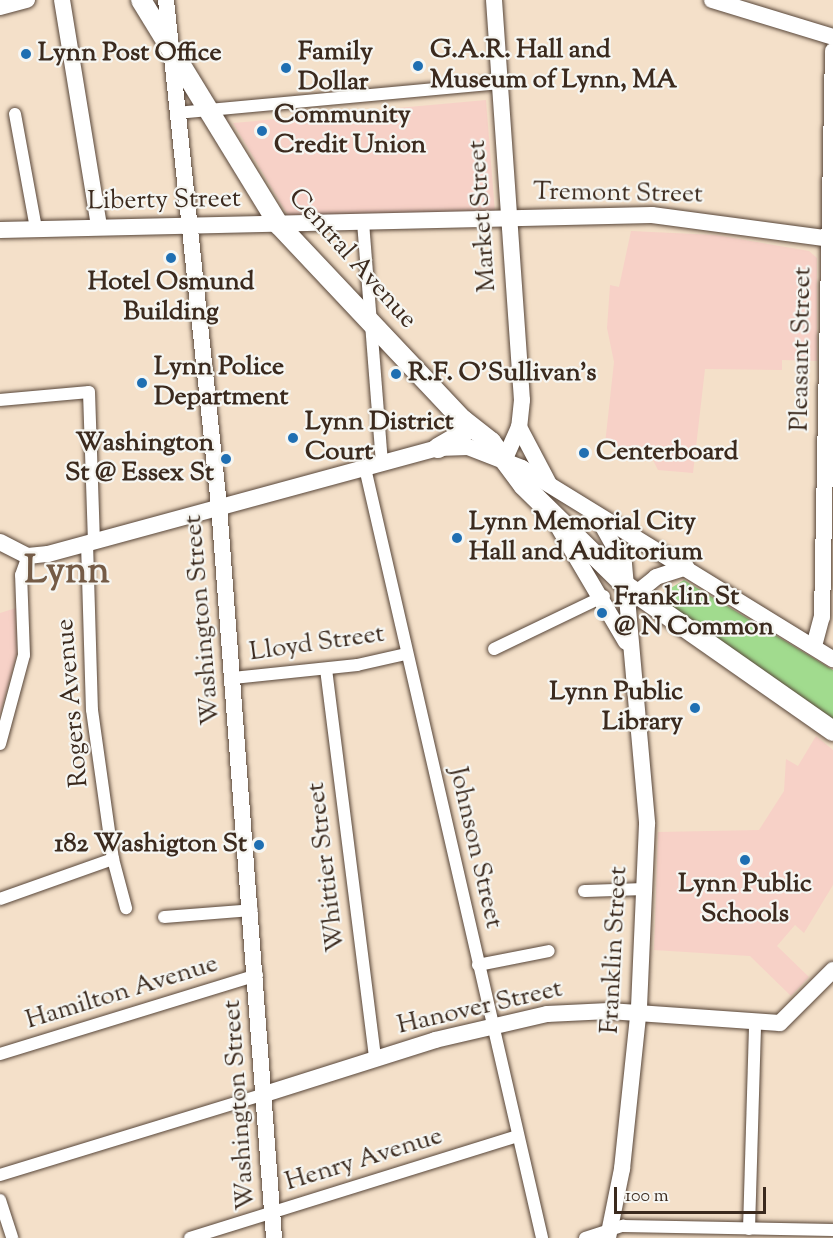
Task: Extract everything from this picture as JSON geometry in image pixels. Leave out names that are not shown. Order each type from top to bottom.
[{"type":"main road","points":[[0,7],[27,0]]},
{"type":"main road","points":[[62,0],[99,227]]},
{"type":"main road","name":"Central Avenue","points":[[141,0],[279,225],[371,323],[504,461],[557,505],[630,593],[833,731]]},
{"type":"main road","name":"Washington Street","points":[[166,0],[219,506],[257,975],[274,1238]]},
{"type":"main road","name":"Market Street","points":[[494,0],[509,219],[519,427],[557,505]]},
{"type":"main road","points":[[712,0],[833,37]]},
{"type":"main road","name":"Pleasant Street","points":[[814,646],[822,617],[830,442],[833,51]]},
{"type":"main road","name":"Tremont Street","points":[[509,219],[679,216],[832,239]]},
{"type":"main road","name":"Liberty Street","points":[[0,230],[509,219]]},
{"type":"main road","points":[[438,448],[462,434],[463,420]]},
{"type":"main road","name":"Market Street","points":[[504,461],[519,427]]},
{"type":"main road","points":[[0,542],[28,556],[91,542],[438,448],[468,447],[504,461]]},
{"type":"main road","points":[[557,505],[587,511],[686,567],[833,660]]},
{"type":"main road","name":"Franklin Street","points":[[557,505],[613,613],[633,663]]},
{"type":"main road","name":"Franklin Street","points":[[587,511],[617,544],[630,593],[633,663],[646,802],[646,889],[639,1016],[608,1234]]},
{"type":"main road","points":[[613,613],[630,593],[662,574],[686,567]]},
{"type":"main road","name":"Hanover Street","points":[[265,1094],[375,1059],[492,1026],[577,1012],[755,1022],[787,1020],[833,970]]},
{"type":"street","points":[[177,113],[500,83]]},
{"type":"street","points":[[15,114],[36,228]]},
{"type":"street","points":[[363,222],[382,463]]},
{"type":"street","name":"Rogers Avenue","points":[[0,400],[89,392],[91,542],[89,668],[113,859],[126,908]]},
{"type":"street","name":"Johnson Street","points":[[365,468],[542,1238]]},
{"type":"street","points":[[0,744],[24,655],[21,582],[28,556]]},
{"type":"street","points":[[494,649],[604,596]]},
{"type":"street","name":"Lloyd Street","points":[[233,678],[326,669],[406,654]]},
{"type":"street","name":"Whittier Street","points":[[326,669],[375,1059]]},
{"type":"street","points":[[0,899],[113,859]]},
{"type":"street","points":[[584,891],[646,889]]},
{"type":"street","points":[[164,917],[252,910]]},
{"type":"street","points":[[478,965],[549,951]]},
{"type":"street","name":"Hamilton Avenue","points":[[0,1054],[257,975]]},
{"type":"street","points":[[748,1229],[755,1022]]},
{"type":"street","points":[[0,1174],[265,1094]]},
{"type":"street","name":"Henry Avenue","points":[[190,1238],[518,1136]]},
{"type":"street","points":[[0,1200],[12,1238]]},
{"type":"street","points":[[585,1238],[608,1234],[623,1226],[748,1229],[796,1234],[833,1230]]},
{"type":"shaded area","points":[[486,100],[495,212],[289,217],[233,123]]},
{"type":"shaded area","points":[[631,231],[716,235],[809,251],[817,258],[817,361],[782,360],[782,370],[705,369],[693,473],[658,470],[650,454],[605,444],[614,362],[607,328],[610,285],[619,287]]},
{"type":"shaded area","points":[[16,608],[17,654],[0,715],[0,613]]},
{"type":"shaded area","name":"Lynn Public Schools","points":[[816,736],[833,750],[833,885],[804,933],[795,925],[777,946],[809,977],[791,996],[750,956],[654,950],[658,832],[759,830],[784,791],[786,759],[798,766]]},
{"type":"green space","points":[[684,580],[833,670],[833,719],[671,606],[671,588]]},
{"type":"place","name":"Lynn Post Office","points":[[26,54]]},
{"type":"place","name":"G.A.R. Hall and Museum of Lynn, MA","points":[[418,66]]},
{"type":"place","name":"Family Dollar","points":[[286,68]]},
{"type":"place","name":"Community Credit Union","points":[[262,131]]},
{"type":"place","name":"Hotel Osmund Building","points":[[171,258]]},
{"type":"place","name":"R.F. O'Sullivan's","points":[[396,374]]},
{"type":"place","name":"Lynn Police Department","points":[[142,383]]},
{"type":"place","name":"Lynn District Court","points":[[293,438]]},
{"type":"place","name":"Centerboard","points":[[584,453]]},
{"type":"place","name":"Washington St @ Essex St","points":[[226,459]]},
{"type":"place","name":"Lynn Memorial City Hall and Auditorium","points":[[457,538]]},
{"type":"place","name":"Franklin St @ N Common","points":[[602,613]]},
{"type":"place","name":"Lynn Public Library","points":[[695,708]]},
{"type":"place","name":"182 Washigton St","points":[[259,845]]},
{"type":"place","name":"Lynn Public Schools","points":[[745,860]]},
{"type":"district","name":"Lynn","points":[[67,574]]}]
